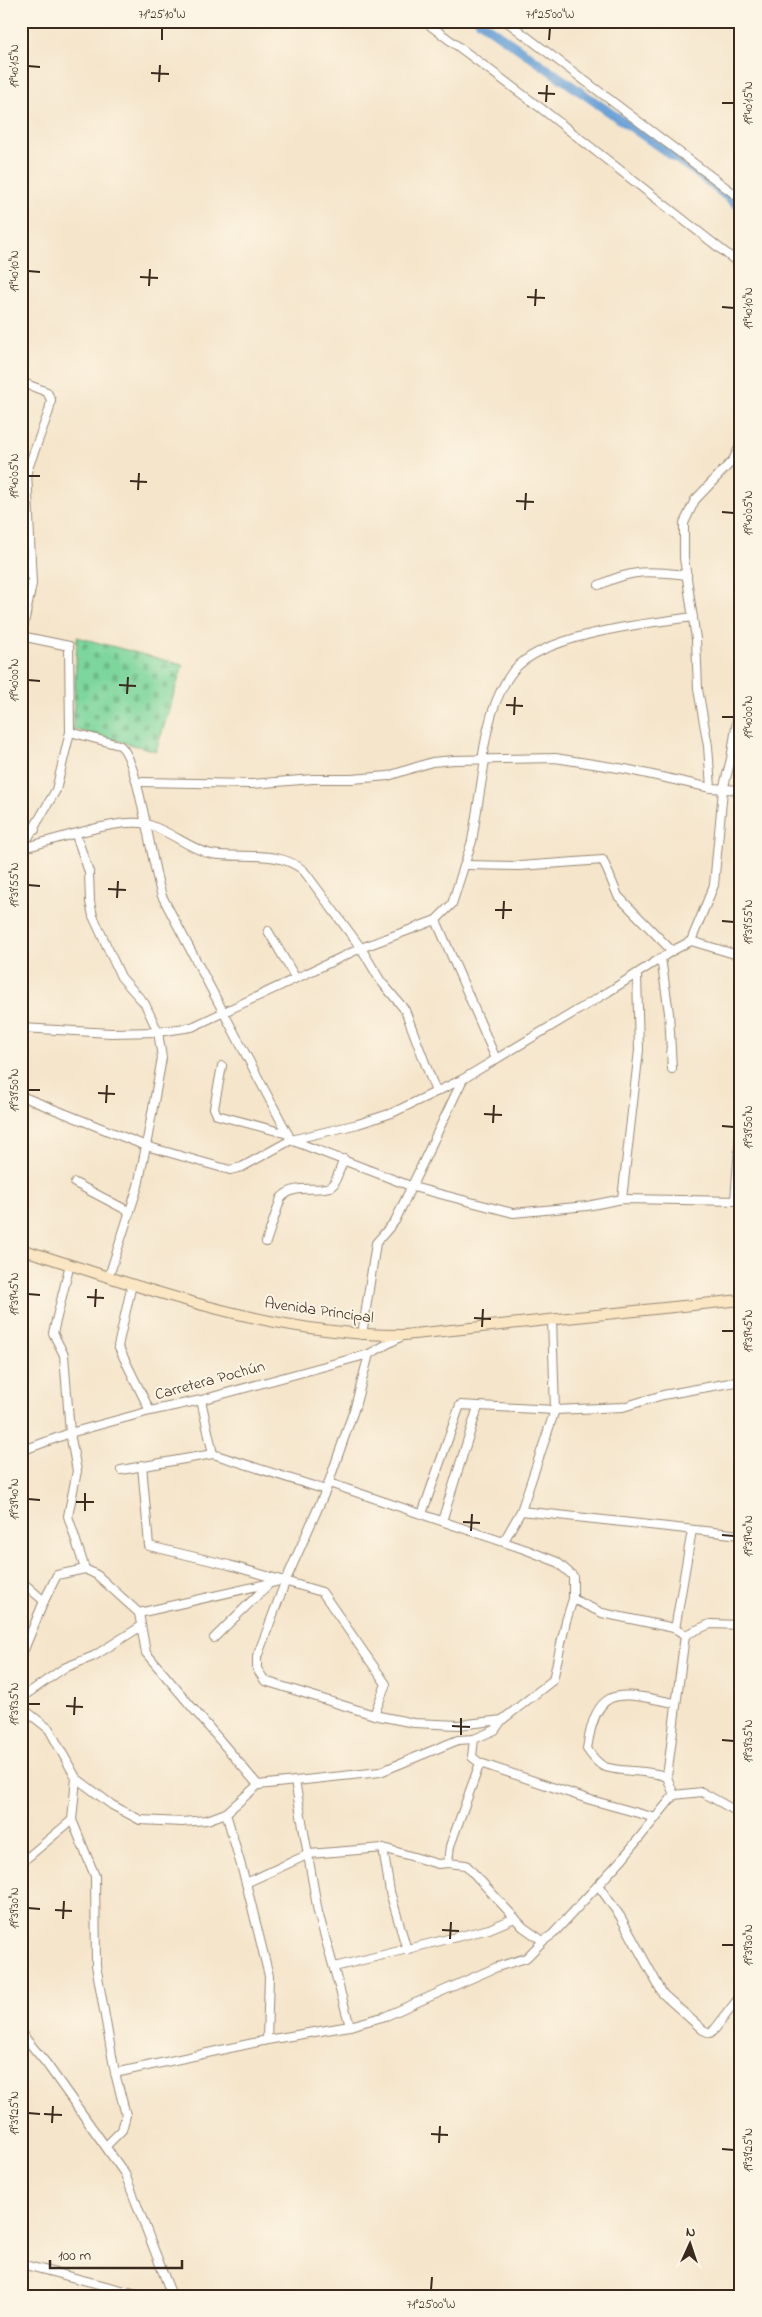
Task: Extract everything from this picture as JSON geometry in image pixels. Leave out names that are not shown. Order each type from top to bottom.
[{"type":"main road","name":"Avenida Principal","points":[[21,1249],[132,1284],[245,1316],[362,1335],[404,1335],[741,1300]]},
{"type":"street","points":[[424,21],[542,109],[741,265]]},
{"type":"street","points":[[506,21],[741,199]]},
{"type":"street","points":[[21,382],[47,392],[51,400],[49,411],[27,471],[32,584],[21,636],[69,646],[70,732],[56,790],[35,830],[22,849]]},
{"type":"street","points":[[711,788],[708,746],[698,689],[684,523],[695,500],[733,460],[741,444]]},
{"type":"street","points":[[599,585],[621,575],[644,570],[687,574]]},
{"type":"street","points":[[21,1028],[111,1033],[158,1032],[192,1027],[226,1013],[295,977],[361,948],[436,920],[452,904],[465,865],[476,827],[488,725],[500,696],[514,671],[534,654],[564,642],[627,626],[693,617]]},
{"type":"street","points":[[21,1096],[146,1146],[230,1170],[242,1167],[289,1137],[364,1122],[401,1109],[463,1080],[496,1058],[691,941],[714,885],[724,790],[732,759],[741,695]]},
{"type":"street","points":[[70,732],[123,746],[138,782],[153,867],[162,896],[193,956],[226,1013],[289,1137]]},
{"type":"street","points":[[732,759],[741,756]]},
{"type":"street","points":[[138,782],[252,784],[314,779],[352,779],[388,776],[432,762],[555,758],[625,769],[711,788],[741,790]]},
{"type":"street","points":[[22,849],[107,826],[145,824],[172,834],[210,854],[274,858],[296,865],[304,871],[361,948],[380,980],[404,1010],[436,1092]]},
{"type":"street","points":[[21,826],[35,830]]},
{"type":"street","points":[[76,835],[89,872],[90,902],[93,916],[122,977],[145,1004],[158,1032],[162,1058],[146,1146],[130,1212],[109,1276]]},
{"type":"street","points":[[465,865],[520,866],[603,860],[618,896],[672,951]]},
{"type":"street","points":[[436,920],[496,1058]]},
{"type":"street","points":[[268,931],[295,977]]},
{"type":"street","points":[[691,941],[741,956]]},
{"type":"street","points":[[661,958],[670,1013],[672,1069]]},
{"type":"street","points":[[622,1199],[639,1050],[637,974]]},
{"type":"street","points":[[222,1066],[214,1108],[217,1115],[289,1137],[413,1187],[513,1213],[587,1206],[622,1199],[738,1201],[741,1120]]},
{"type":"street","points":[[362,1335],[376,1243],[394,1223],[463,1080]]},
{"type":"street","points":[[266,1242],[281,1198],[285,1194],[297,1189],[330,1187],[334,1184],[344,1160]]},
{"type":"street","points":[[75,1183],[130,1212]]},
{"type":"street","points":[[70,1264],[53,1333],[64,1355],[70,1434],[77,1471],[68,1516],[85,1569]]},
{"type":"street","points":[[132,1284],[118,1346],[150,1411]]},
{"type":"street","points":[[504,1541],[521,1511],[555,1410],[552,1319]]},
{"type":"street","name":"Carretera Pochún","points":[[21,1451],[70,1434],[150,1411],[201,1400],[370,1354],[404,1335]]},
{"type":"street","points":[[370,1354],[355,1407],[327,1486],[286,1580],[256,1658],[257,1669],[264,1681],[374,1714],[414,1723],[459,1724],[502,1720]]},
{"type":"street","points":[[422,1514],[460,1405],[555,1410],[623,1407],[663,1395],[741,1381]]},
{"type":"street","points":[[201,1400],[213,1454]]},
{"type":"street","points":[[442,1521],[478,1406]]},
{"type":"street","points":[[21,1707],[48,1729],[76,1778],[105,1800],[140,1820],[182,1822],[207,1820],[226,1813],[258,1785],[380,1772],[458,1740],[474,1740],[495,1730],[502,1720],[553,1680],[566,1621],[573,1599],[572,1576],[557,1562],[504,1541],[422,1514],[213,1454],[121,1470]]},
{"type":"street","points":[[142,1465],[149,1546],[286,1580],[322,1592],[386,1684],[374,1714]]},
{"type":"street","points":[[521,1511],[741,1535]]},
{"type":"street","points":[[675,1629],[692,1530]]},
{"type":"street","points":[[21,1656],[44,1601],[58,1576],[85,1569],[97,1575],[139,1613],[146,1653],[258,1785]]},
{"type":"street","points":[[139,1613],[286,1580]]},
{"type":"street","points":[[21,1581],[44,1601]]},
{"type":"street","points":[[214,1638],[270,1583]]},
{"type":"street","points":[[573,1599],[602,1613],[675,1629],[685,1635]]},
{"type":"street","points":[[685,1635],[710,1624],[741,1625]]},
{"type":"street","points":[[21,1698],[64,1668],[94,1656],[140,1627]]},
{"type":"street","points":[[674,1795],[667,1777],[685,1635]]},
{"type":"street","points":[[667,1777],[644,1771],[604,1767],[595,1760],[587,1749],[594,1713],[604,1702],[616,1695],[676,1703]]},
{"type":"street","points":[[474,1740],[472,1757],[480,1763],[592,1800],[656,1818]]},
{"type":"street","points":[[448,1863],[450,1846],[480,1763]]},
{"type":"street","points":[[76,1778],[72,1820],[95,1876],[96,1965],[115,2073],[126,2115],[122,2130],[106,2146]]},
{"type":"street","points":[[295,1781],[318,1912],[350,2026]]},
{"type":"street","points":[[115,2073],[267,2040],[350,2026],[386,2016],[497,1967],[526,1958],[542,1940],[553,1934],[598,1885],[674,1795],[702,1792],[741,1814]]},
{"type":"street","points":[[226,1813],[269,1976],[267,2040]]},
{"type":"street","points":[[21,1864],[72,1820]]},
{"type":"street","points":[[383,1848],[390,1892],[407,1950]]},
{"type":"street","points":[[246,1883],[309,1854],[383,1848],[438,1864],[466,1865],[523,1927],[542,1940]]},
{"type":"street","points":[[598,1885],[620,1916],[663,1994],[702,2030],[710,2032],[715,2029],[741,1995]]},
{"type":"street","points":[[334,1967],[489,1929],[515,1918]]},
{"type":"street","points":[[21,2033],[46,2063],[125,2174],[172,2296]]},
{"type":"street","points":[[21,2264],[145,2296]]},
{"type":"green space","points":[[77,637],[183,665],[156,751],[73,729]]},
{"type":"waterway","points":[[479,21],[694,171],[741,208]]}]
